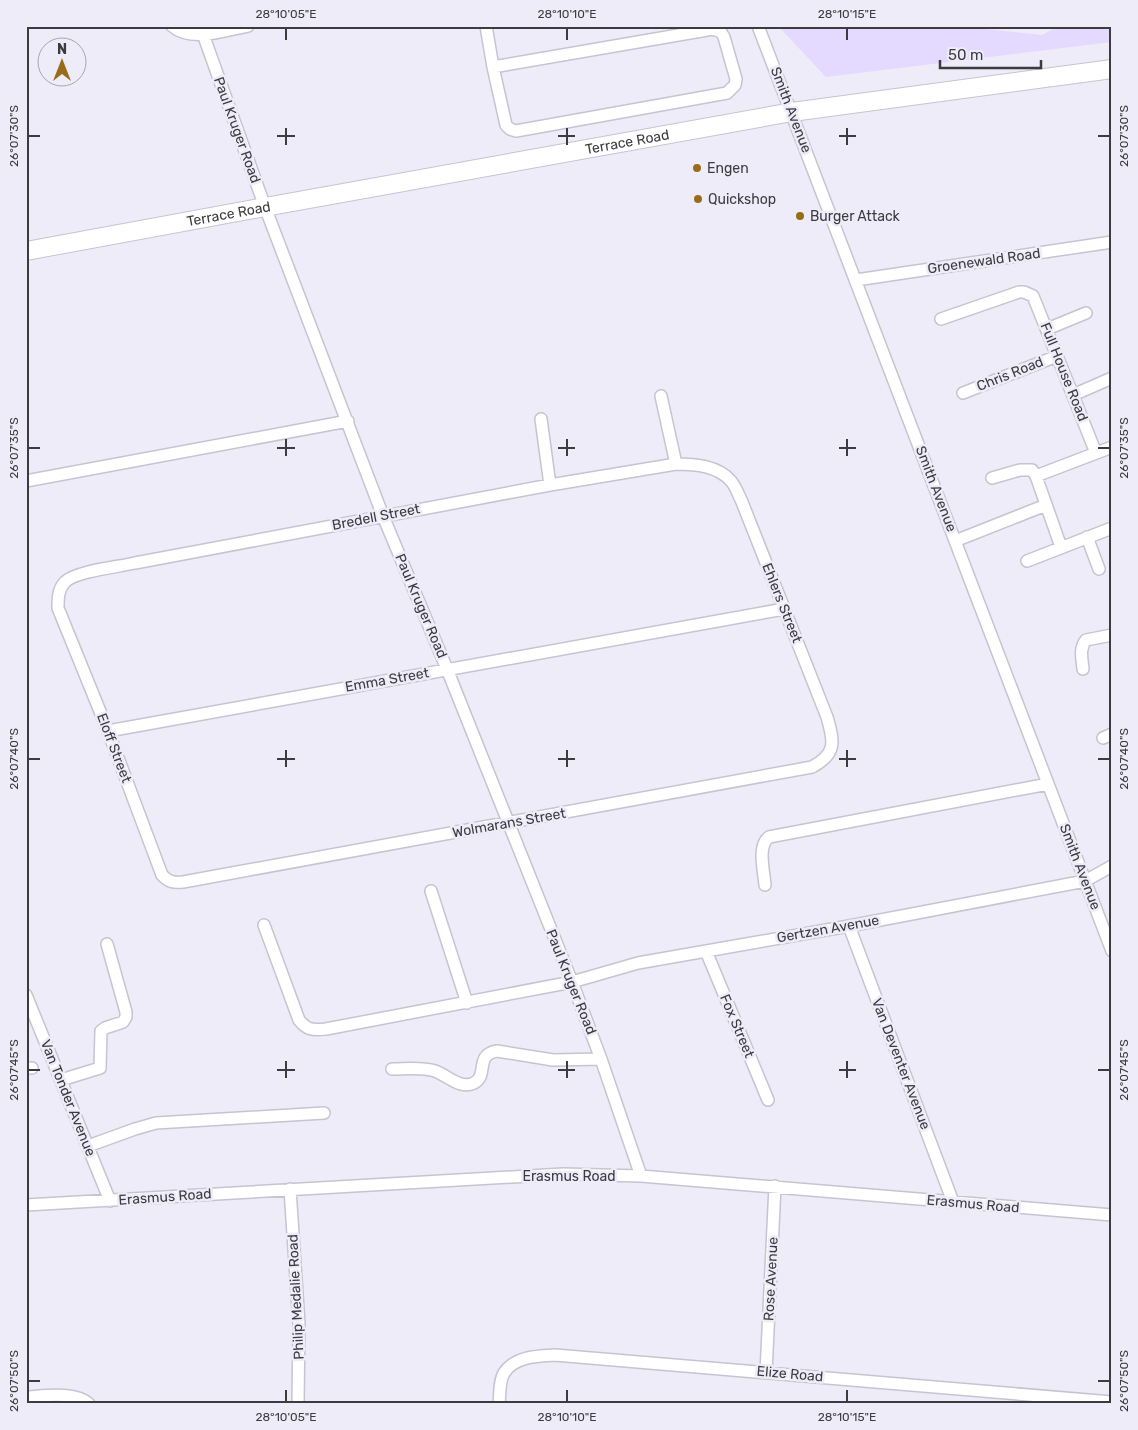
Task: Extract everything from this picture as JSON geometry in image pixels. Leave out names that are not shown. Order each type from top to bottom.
[{"type":"main road","name":"Terrace Road","points":[[26,251],[792,112],[1112,69]]},
{"type":"street","points":[[172,26],[182,32],[202,34],[248,26]]},
{"type":"street","points":[[486,26],[493,67],[506,125],[516,131],[727,93],[735,85],[736,79],[724,37],[716,29],[493,67]]},
{"type":"street","name":"Smith Avenue","points":[[758,26],[1112,951]]},
{"type":"street","name":"Paul Kruger Road","points":[[202,34],[265,207],[383,516],[447,669],[572,982],[601,1058],[641,1176]]},
{"type":"street","name":"Groenewald Road","points":[[856,280],[1112,242]]},
{"type":"street","name":"Full House Road","points":[[941,319],[1019,292],[1034,296],[1056,356],[1096,453]]},
{"type":"street","points":[[1047,329],[1086,313]]},
{"type":"street","name":"Chris Road","points":[[963,393],[1056,356]]},
{"type":"street","points":[[1072,395],[1112,378]]},
{"type":"street","points":[[661,396],[676,464]]},
{"type":"street","points":[[541,419],[550,485]]},
{"type":"street","points":[[26,482],[348,421]]},
{"type":"street","points":[[1036,476],[1112,447]]},
{"type":"street","name":"Bredell Street","points":[[58,600],[59,591],[64,583],[78,574],[550,485],[676,464],[709,467]]},
{"type":"street","name":"Ehlers Street","points":[[709,467],[723,474],[732,482],[742,502],[827,717],[832,742],[830,752]]},
{"type":"street","points":[[992,478],[1025,469],[1032,470],[1036,476],[1061,547]]},
{"type":"street","points":[[956,541],[1046,505]]},
{"type":"street","points":[[1027,561],[1112,528]]},
{"type":"street","points":[[1087,537],[1099,569]]},
{"type":"street","name":"Eloff Street","points":[[58,600],[58,608],[108,731],[162,875],[169,881],[175,883],[183,882]]},
{"type":"street","name":"Emma Street","points":[[108,731],[784,609]]},
{"type":"street","points":[[1083,669],[1081,652],[1082,645],[1086,640],[1112,635]]},
{"type":"street","name":"Wolmarans Street","points":[[183,882],[812,767],[823,761],[830,752]]},
{"type":"street","points":[[765,885],[762,847],[764,841],[769,838],[1048,784]]},
{"type":"street","name":"Gertzen Avenue","points":[[264,925],[299,1020],[305,1027],[314,1030],[572,982],[638,963],[849,926],[1085,881],[1112,866]]},
{"type":"street","points":[[431,891],[467,1003]]},
{"type":"street","name":"Van Deventer Avenue","points":[[849,926],[953,1202]]},
{"type":"street","points":[[61,1080],[100,1068],[102,1032],[105,1028],[123,1022],[126,1017],[107,944]]},
{"type":"street","name":"Fox Street","points":[[706,952],[768,1100]]},
{"type":"street","name":"Van Tonder Avenue","points":[[26,995],[110,1200]]},
{"type":"street","points":[[392,1069],[427,1069],[456,1083],[464,1084],[473,1083],[478,1080],[484,1059],[490,1052],[497,1051],[552,1060],[601,1058]]},
{"type":"street","points":[[88,1146],[156,1123],[324,1113]]},
{"type":"street","name":"Erasmus Road","points":[[26,1205],[563,1174],[641,1176],[775,1186],[1112,1215]]},
{"type":"street","name":"Rose Avenue","points":[[766,1372],[775,1186]]},
{"type":"street","name":"Philip Medalie Road","points":[[290,1189],[299,1324],[298,1404]]},
{"type":"street","name":"Elize Road","points":[[499,1404],[501,1384],[505,1372],[524,1359],[534,1356],[554,1355],[1112,1402]]},
{"type":"street","points":[[26,1397],[69,1396],[81,1398],[89,1404]]},
{"type":"shaded area","points":[[778,26],[959,26],[1042,35],[1059,26],[1112,26],[1112,42],[826,77]]},
{"type":"place","name":"Engen","points":[[697,168]]},
{"type":"place","name":"Quickshop","points":[[698,199]]},
{"type":"place","name":"Burger Attack","points":[[800,216]]}]
